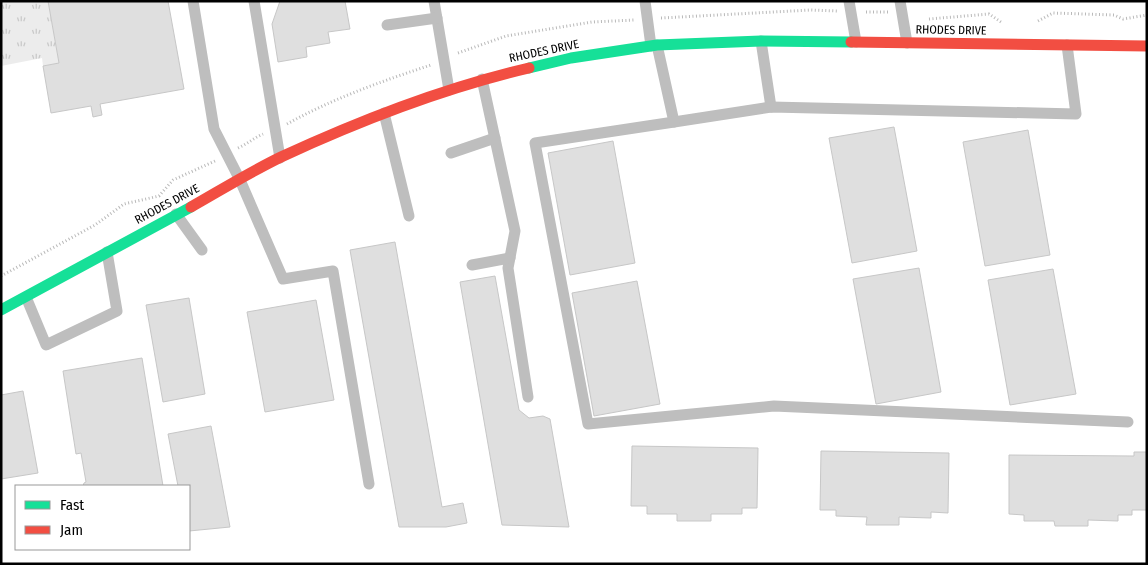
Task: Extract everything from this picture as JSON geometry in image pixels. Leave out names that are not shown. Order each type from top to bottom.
[{"type":"street","name":"RHODES DRIVE","points":[[1,310],[280,158],[384,113],[449,90],[482,79],[571,58],[654,46],[761,40],[1147,46]]},
{"type":"lane","points":[[193,1],[214,129],[240,180],[283,278],[333,271],[369,484]]},
{"type":"lane","points":[[254,1],[280,158]]},
{"type":"lane","points":[[434,1],[449,90]]},
{"type":"lane","points":[[645,1],[654,46],[674,122]]},
{"type":"lane","points":[[849,1],[856,42]]},
{"type":"lane","points":[[900,1],[907,43]]},
{"type":"lane","points":[[387,26],[437,18]]},
{"type":"lane","points":[[761,40],[771,107]]},
{"type":"lane","points":[[1067,45],[1076,114],[771,107],[535,143],[588,424],[774,406],[1128,422]]},
{"type":"lane","points":[[482,79],[514,231],[508,268],[528,397]]},
{"type":"lane","points":[[384,113],[410,216]]},
{"type":"lane","points":[[451,153],[495,138]]},
{"type":"lane","points":[[176,214],[202,250]]},
{"type":"lane","points":[[26,297],[46,345],[117,311],[107,252]]},
{"type":"lane","points":[[472,265],[510,258]]},
{"type":"path","points":[[661,18],[812,10],[841,12]]},
{"type":"path","points":[[866,12],[891,12]]},
{"type":"path","points":[[1034,24],[1053,13],[1114,15],[1123,19],[1147,15]]},
{"type":"path","points":[[926,19],[989,14],[1006,24]]},
{"type":"path","points":[[456,54],[506,36],[592,22],[629,21]]},
{"type":"path","points":[[287,124],[312,110],[398,76],[432,65]]},
{"type":"path","points":[[249,142],[262,135]]},
{"type":"path","points":[[1,276],[95,225],[124,204],[159,196],[173,180],[214,161]]},
{"type":"green space","points":[[1,1],[48,1],[59,63],[43,66],[42,58],[1,66]]},
{"type":"building","points":[[48,1],[168,1],[184,89],[100,104],[102,115],[93,117],[91,106],[51,113],[43,66],[59,63]]},
{"type":"building","points":[[280,1],[345,1],[350,29],[328,32],[330,43],[306,47],[307,57],[278,62],[272,24]]},
{"type":"building","points":[[894,127],[917,251],[852,263],[829,138]]},
{"type":"building","points":[[1028,130],[1050,255],[985,266],[963,142]]},
{"type":"building","points":[[613,141],[635,263],[570,275],[548,153]]},
{"type":"building","points":[[395,242],[442,507],[463,503],[467,523],[446,527],[399,527],[350,250]]},
{"type":"building","points":[[919,268],[941,392],[876,404],[853,279]]},
{"type":"building","points":[[1053,269],[1076,394],[1010,405],[988,280]]},
{"type":"building","points":[[495,276],[519,410],[529,418],[543,416],[550,419],[569,527],[502,525],[460,282]]},
{"type":"building","points":[[637,281],[660,404],[594,416],[572,293]]},
{"type":"building","points":[[189,298],[205,394],[163,402],[146,305]]},
{"type":"building","points":[[316,300],[334,400],[265,412],[247,312]]},
{"type":"building","points":[[142,358],[163,485],[83,485],[86,482],[81,453],[76,454],[63,371]]},
{"type":"building","points":[[23,391],[38,473],[1,479],[1,395]]},
{"type":"building","points":[[211,426],[230,527],[190,531],[190,485],[178,485],[168,434]]},
{"type":"building","points":[[632,446],[758,448],[757,508],[742,508],[742,514],[711,514],[711,521],[677,521],[677,514],[647,514],[647,506],[631,506]]},
{"type":"building","points":[[821,451],[949,453],[948,513],[931,512],[931,518],[899,517],[899,525],[866,525],[867,517],[836,516],[836,510],[820,510]]},
{"type":"building","points":[[1134,452],[1147,452],[1147,510],[1132,510],[1132,515],[1118,515],[1118,521],[1088,520],[1088,526],[1055,526],[1054,521],[1024,521],[1024,515],[1009,514],[1009,455],[1134,456]]},
{"type":"traffic: fast","points":[[529,68],[571,58],[657,45],[761,41],[851,42]]},
{"type":"traffic: fast","points":[[1,310],[191,207]]},
{"type":"traffic: jam","points":[[851,42],[1147,46]]},
{"type":"traffic: jam","points":[[191,207],[269,163],[341,130],[434,95],[529,68]]}]
